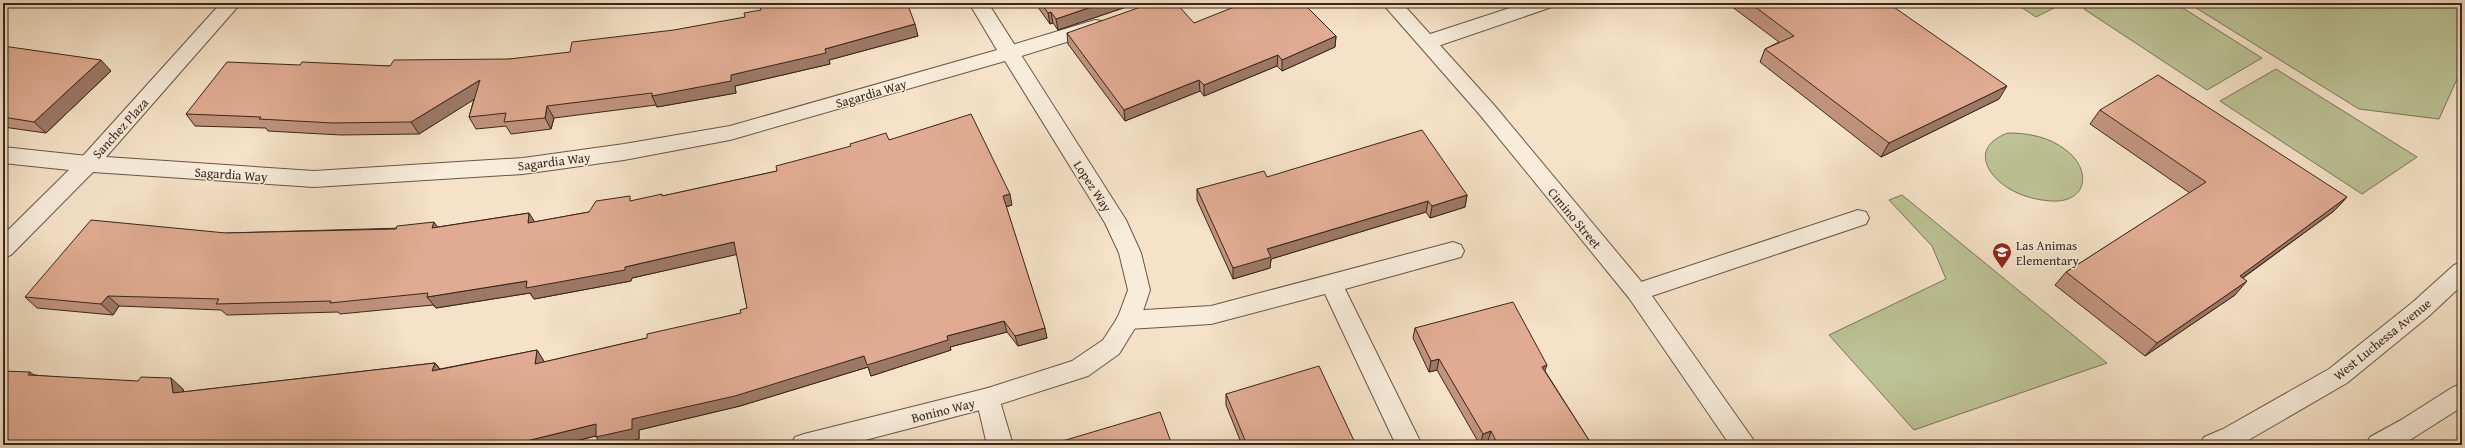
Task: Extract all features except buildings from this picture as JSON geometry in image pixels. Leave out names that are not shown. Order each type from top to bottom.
[{"type":"street","name":"Sanchez Plaza","points":[[3,249],[88,164],[232,3]]},
{"type":"street","name":"Lopez Way","points":[[978,3],[1115,220],[1130,253],[1139,290],[1128,320],[1111,347],[1080,368]]},
{"type":"street","name":"Cimino Street","points":[[1391,3],[1428,42],[1637,292],[1744,445]]},
{"type":"street","points":[[1428,42],[1545,3]]},
{"type":"street","name":"Sagardia Way","points":[[3,155],[88,164],[314,179],[523,166],[624,152],[730,133],[1009,54],[1112,20]]},
{"type":"street","points":[[1637,292],[1858,218]]},
{"type":"street","points":[[1128,320],[1211,315],[1453,251]]},
{"type":"street","name":"West Luchessa Avenue","points":[[2213,445],[2232,437],[2338,376],[2421,309],[2462,271]]},
{"type":"street","points":[[1331,283],[1409,445]]},
{"type":"street","name":"Bonino Way","points":[[804,445],[988,398],[1080,368]]},
{"type":"street","points":[[2379,445],[2410,428],[2462,394]]},
{"type":"street","points":[[988,398],[1000,445]]},
{"type":"green space","points":[[2015,3],[2064,3],[2036,17]]},
{"type":"green space","points":[[2095,3],[2175,3],[2262,58],[2207,90],[2084,9]]},
{"type":"green space","points":[[2188,3],[2462,3],[2462,68],[2439,119],[2359,109]]},
{"type":"green space","points":[[2276,69],[2417,157],[2362,194],[2220,101]]},
{"type":"green space","points":[[2008,133],[2024,134],[2046,139],[2066,150],[2080,167],[2082,184],[2079,191],[2073,197],[2063,200],[2051,201],[2034,199],[2008,188],[1999,181],[1992,174],[1988,166],[1986,151],[1990,144],[1997,138]]},
{"type":"green space","points":[[1902,195],[2107,363],[1914,430],[1829,335],[1946,279],[1932,246],[1889,200]]},
{"type":"place","name":"Las Animas Elementary","points":[[2002,269]]}]
